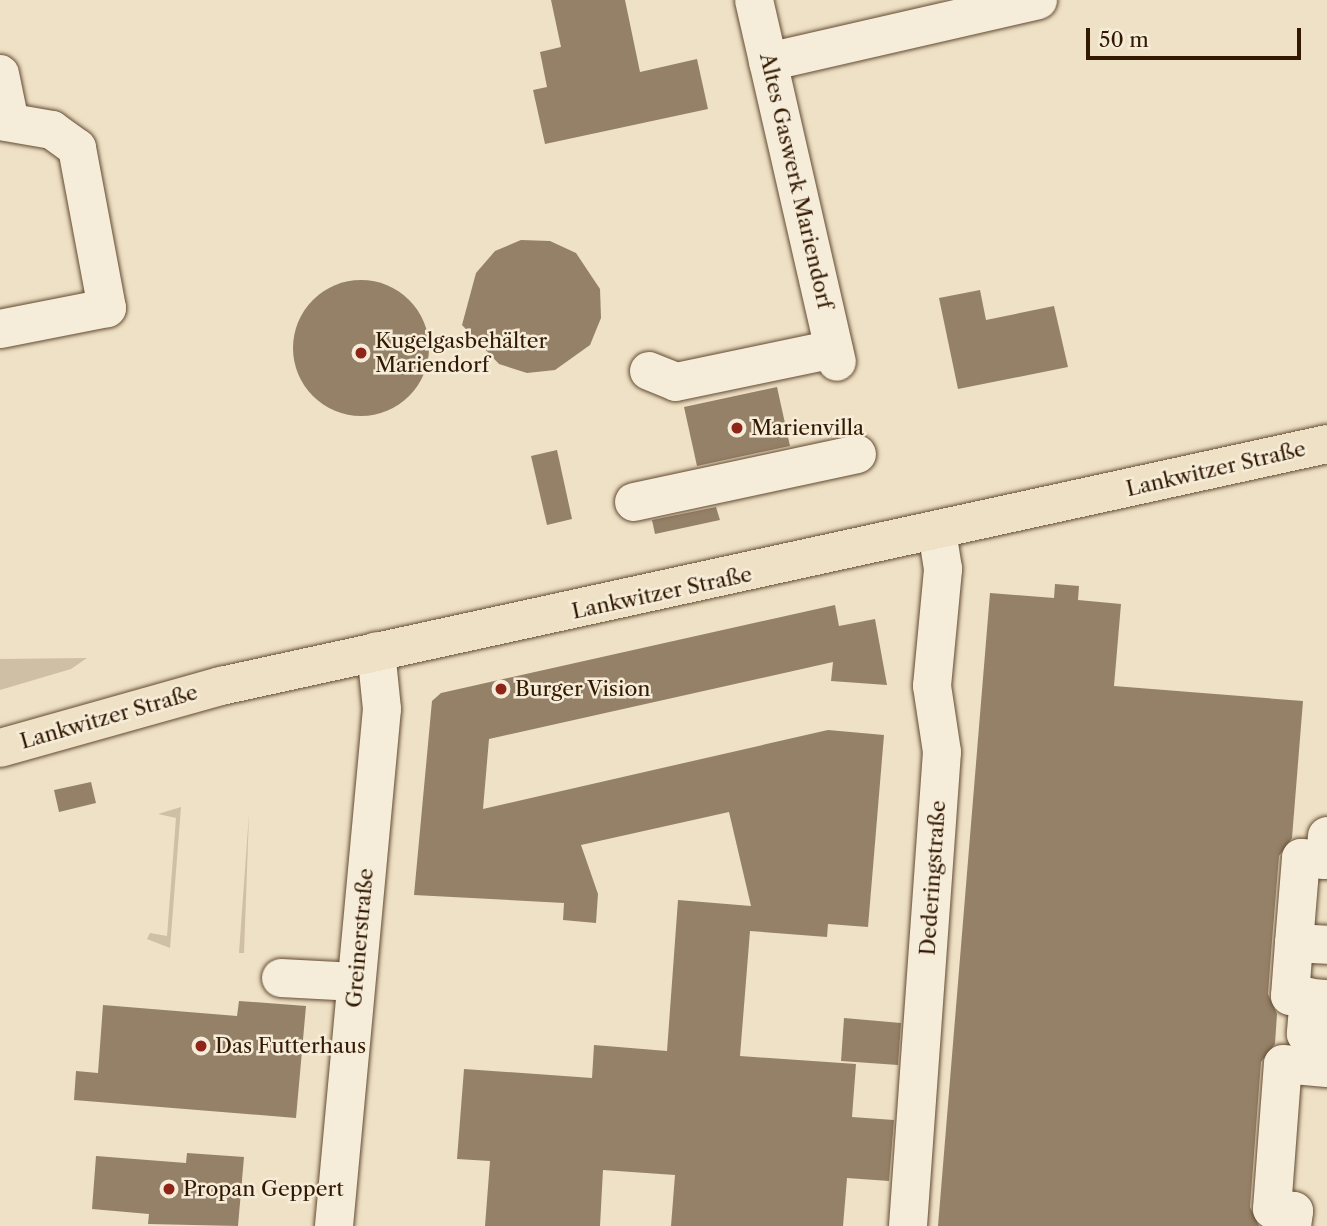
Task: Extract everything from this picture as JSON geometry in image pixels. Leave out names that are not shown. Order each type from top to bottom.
[{"type":"main road","name":"Lankwitzer Straße","points":[[0,748],[118,711],[376,651],[937,532],[1327,443]]},
{"type":"street","name":"Altes Gaswerk Mariendorf","points":[[649,371],[676,382],[836,356],[754,0]]},
{"type":"street","points":[[768,62],[1038,0]]},
{"type":"street","points":[[0,74],[5,120],[52,130],[77,148],[107,308],[0,329]]},
{"type":"street","points":[[634,502],[857,454]]},
{"type":"street","name":"Dederingstraße","points":[[908,1226],[942,752],[932,686],[943,569],[937,532]]},
{"type":"street","name":"Greinerstraße","points":[[334,1226],[382,709],[376,651]]},
{"type":"street","points":[[1327,836],[1325,860],[1301,858],[1311,944],[1290,996],[1318,998],[1307,1034],[1327,1036]]},
{"type":"street","points":[[281,978],[356,982]]},
{"type":"street","points":[[1292,1226],[1294,1211],[1272,1209],[1283,1065],[1327,1068]]},
{"type":"shaded area","points":[[87,658],[71,669],[0,690],[0,659]]},
{"type":"shaded area","points":[[181,807],[170,948],[147,939],[150,933],[167,936],[176,818],[158,814]]},
{"type":"shaded area","points":[[249,814],[244,953],[239,953]]},
{"type":"building","points":[[551,0],[625,0],[640,72],[697,59],[708,109],[545,144],[533,90],[547,87],[540,52],[561,47]]},
{"type":"building","name":"Kugelgasbehälter Mariendorf","points":[[521,240],[550,241],[576,253],[600,289],[601,318],[590,345],[555,370],[527,373],[499,364],[462,325],[476,273],[495,251]]},
{"type":"building","name":"Kugelgasbehälter Mariendorf","points":[[361,280],[387,285],[409,300],[424,322],[429,348],[424,374],[409,396],[387,411],[361,416],[335,411],[313,396],[298,374],[293,348],[298,322],[313,300],[335,285]]},
{"type":"building","points":[[980,290],[986,320],[1054,306],[1068,367],[958,389],[939,298]]},
{"type":"building","name":"Marienvilla","points":[[777,387],[790,446],[697,466],[684,407]]},
{"type":"building","points":[[557,450],[572,519],[547,525],[531,456]]},
{"type":"building","points":[[716,507],[720,520],[655,534],[652,520]]},
{"type":"building","points":[[1055,584],[1079,586],[1078,600],[1121,604],[1114,686],[1303,701],[1292,838],[1279,856],[1272,941],[1268,994],[1277,1014],[1275,1044],[1261,1062],[1250,1207],[1259,1226],[938,1226],[990,593],[1054,598]]},
{"type":"building","points":[[835,605],[839,626],[875,619],[887,685],[831,681],[833,662],[489,739],[483,809],[828,730],[884,735],[868,927],[828,924],[827,937],[750,931],[740,1056],[856,1064],[852,1117],[894,1120],[889,1181],[847,1178],[843,1226],[671,1226],[675,1175],[603,1170],[600,1226],[485,1226],[490,1161],[457,1159],[464,1069],[592,1078],[594,1045],[667,1051],[678,900],[751,906],[729,812],[581,845],[598,894],[596,923],[563,920],[564,903],[414,895],[432,701],[441,693]]},
{"type":"building","points":[[91,782],[96,803],[59,812],[54,790]]},
{"type":"building","name":"Das Futterhaus","points":[[239,1001],[306,1006],[296,1118],[74,1100],[76,1071],[98,1073],[103,1005],[237,1016]]},
{"type":"building","points":[[844,1018],[901,1023],[898,1065],[841,1061]]},
{"type":"building","name":"Propan Geppert","points":[[187,1153],[244,1157],[238,1226],[148,1224],[149,1214],[92,1209],[96,1156],[186,1163]]},
{"type":"place","name":"Kugelgasbehälter Mariendorf","points":[[361,353]]},
{"type":"place","name":"Marienvilla","points":[[737,428]]},
{"type":"place","name":"Burger Vision","points":[[501,689]]},
{"type":"place","name":"Das Futterhaus","points":[[201,1046]]},
{"type":"place","name":"Propan Geppert","points":[[169,1189]]}]
